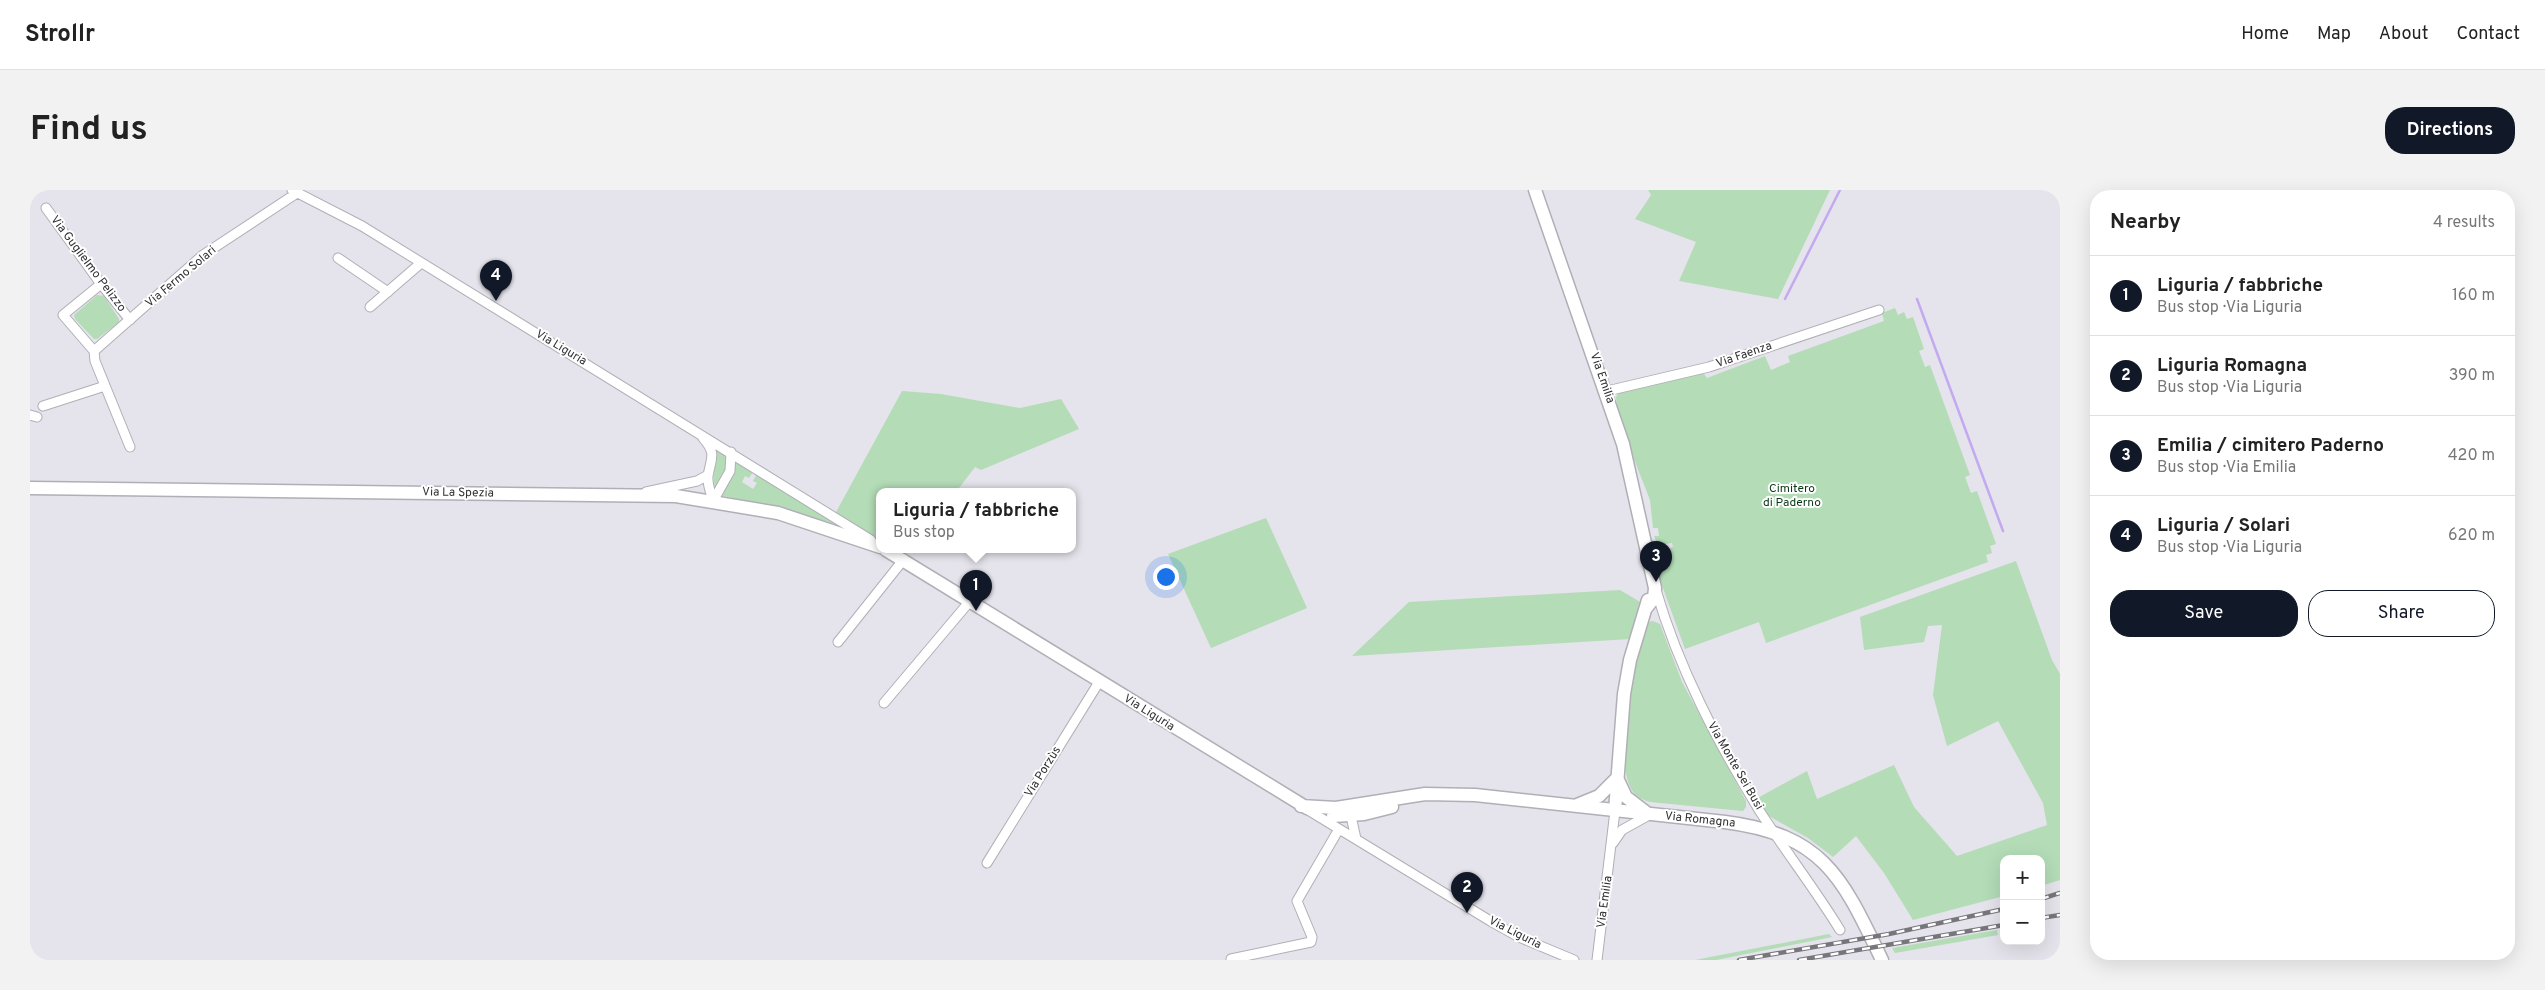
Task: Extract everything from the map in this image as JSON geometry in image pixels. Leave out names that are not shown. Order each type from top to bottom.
[{"type":"main road","name":"Via Emilia","points":[[1536,190],[1629,463],[1655,588],[1654,598],[1647,607]]},
{"type":"main road","name":"Via La Spezia","points":[[30,488],[636,495],[713,501],[778,513],[876,546]]},
{"type":"main road","name":"Via Liguria","points":[[891,553],[1301,806]]},
{"type":"main road","name":"Via Emilia","points":[[1615,811],[1626,684],[1647,607],[1650,570]]},
{"type":"main road","points":[[1571,806],[1599,796],[1617,778],[1626,797],[1649,815]]},
{"type":"main road","name":"Via Romagna","points":[[1301,806],[1336,814],[1426,794],[1453,794],[1724,822],[1774,832],[1813,852],[1835,874],[1847,892],[1882,960]]},
{"type":"street","name":"Via Liguria","points":[[295,191],[362,226],[731,452],[876,544]]},
{"type":"street","name":"Via Fermo Solari","points":[[94,351],[203,254],[295,191]]},
{"type":"street","name":"Via Guglielmo Pelizzo","points":[[46,208],[101,284],[130,320]]},
{"type":"street","points":[[338,258],[388,292]]},
{"type":"street","points":[[370,307],[422,263]]},
{"type":"street","points":[[101,284],[63,314],[94,351],[95,361],[130,447]]},
{"type":"street","name":"Via Faenza","points":[[1606,391],[1708,367],[1879,310]]},
{"type":"street","points":[[43,406],[105,386]]},
{"type":"street","name":"Via Liguria","points":[[699,434],[712,454],[712,468],[708,475],[713,501]]},
{"type":"street","points":[[713,501],[730,471],[731,452]]},
{"type":"street","points":[[636,495],[697,482],[708,475]]},
{"type":"street","points":[[838,642],[904,560]]},
{"type":"street","name":"Via Monte Sei Busi","points":[[1655,588],[1675,646],[1697,697],[1733,765],[1774,832],[1840,930]]},
{"type":"street","points":[[884,703],[970,601]]},
{"type":"street","name":"Via Porzùs","points":[[988,863],[1099,682]]},
{"type":"street","name":"Via Emilia","points":[[1596,960],[1613,843],[1615,811]]},
{"type":"street","name":"Via Liguria","points":[[1336,814],[1339,829],[1356,840],[1512,933],[1574,960]]},
{"type":"street","points":[[1336,814],[1356,840]]},
{"type":"street","points":[[1613,843],[1622,830],[1649,815]]},
{"type":"street","points":[[1231,959],[1311,942],[1312,937],[1298,907],[1298,898],[1339,829]]},
{"type":"green space","points":[[1648,190],[1830,190],[1778,299],[1679,281],[1696,242],[1635,219],[1651,195]]},
{"type":"green space","points":[[97,295],[104,296],[119,322],[97,339],[94,339],[75,319],[74,315]]},
{"type":"green space","name":"Cimitero di Paderno","points":[[1895,308],[1898,315],[1904,312],[1907,319],[1913,317],[1924,349],[1919,351],[1925,367],[1930,365],[1970,475],[1965,477],[1971,493],[1977,491],[1996,544],[1990,546],[1992,553],[1986,555],[1988,562],[1766,643],[1759,622],[1685,649],[1659,577],[1661,553],[1673,547],[1672,543],[1658,545],[1654,536],[1659,536],[1658,528],[1653,528],[1650,500],[1618,418],[1616,397],[1620,392],[1700,374],[1704,374],[1707,378],[1765,356],[1771,370],[1790,362],[1788,356],[1884,321],[1882,313]]},
{"type":"green space","points":[[902,391],[941,394],[1020,408],[1061,399],[1079,429],[981,470],[975,467],[959,488],[876,488],[876,540],[835,514]]},
{"type":"green space","points":[[715,447],[728,454],[729,465],[716,490],[714,484]]},
{"type":"green space","points":[[736,458],[754,470],[749,478],[745,476],[742,482],[753,489],[757,483],[753,481],[758,472],[848,528],[786,509],[719,495],[732,477]]},
{"type":"green space","points":[[1266,518],[1307,608],[1211,648],[1168,554]]},
{"type":"green space","points":[[2016,561],[2052,660],[2060,674],[2060,880],[2045,885],[2045,855],[2000,855],[2000,897],[1913,920],[1884,873],[1856,836],[1833,857],[1808,838],[1760,811],[1754,800],[1807,771],[1817,799],[1894,765],[1914,807],[1957,856],[2047,825],[2043,803],[1998,721],[1947,746],[1933,695],[1942,625],[1928,626],[1924,642],[1864,650],[1860,617]]},
{"type":"green space","points":[[1620,590],[1640,602],[1630,639],[1352,656],[1409,602]]},
{"type":"green space","points":[[1653,621],[1660,624],[1682,682],[1746,801],[1746,807],[1743,811],[1650,802],[1639,798],[1634,793],[1627,778],[1624,759],[1624,736],[1631,686],[1641,643],[1648,622]]},
{"type":"green space","points":[[1997,930],[1998,935],[1895,953],[1892,948]]},
{"type":"green space","points":[[1829,934],[1832,937],[1716,960],[1695,960]]},
{"type":"waterway","points":[[1785,299],[1840,190]]},
{"type":"waterway","points":[[1917,299],[2003,531]]},
{"type":"railway","points":[[2045,898],[2060,893]]},
{"type":"railway","points":[[1739,960],[1889,934],[2000,910]]},
{"type":"railway","points":[[2045,917],[2060,915]]},
{"type":"railway","points":[[1799,960],[2000,926]]},
{"type":"place","name":"Liguria / Solari","points":[[496,301]]},
{"type":"place","name":"Emilia / cimitero Paderno","points":[[1656,582]]},
{"type":"place","name":"Liguria / fabbriche","points":[[976,611]]},
{"type":"place","name":"Liguria Romagna","points":[[1467,913]]}]
